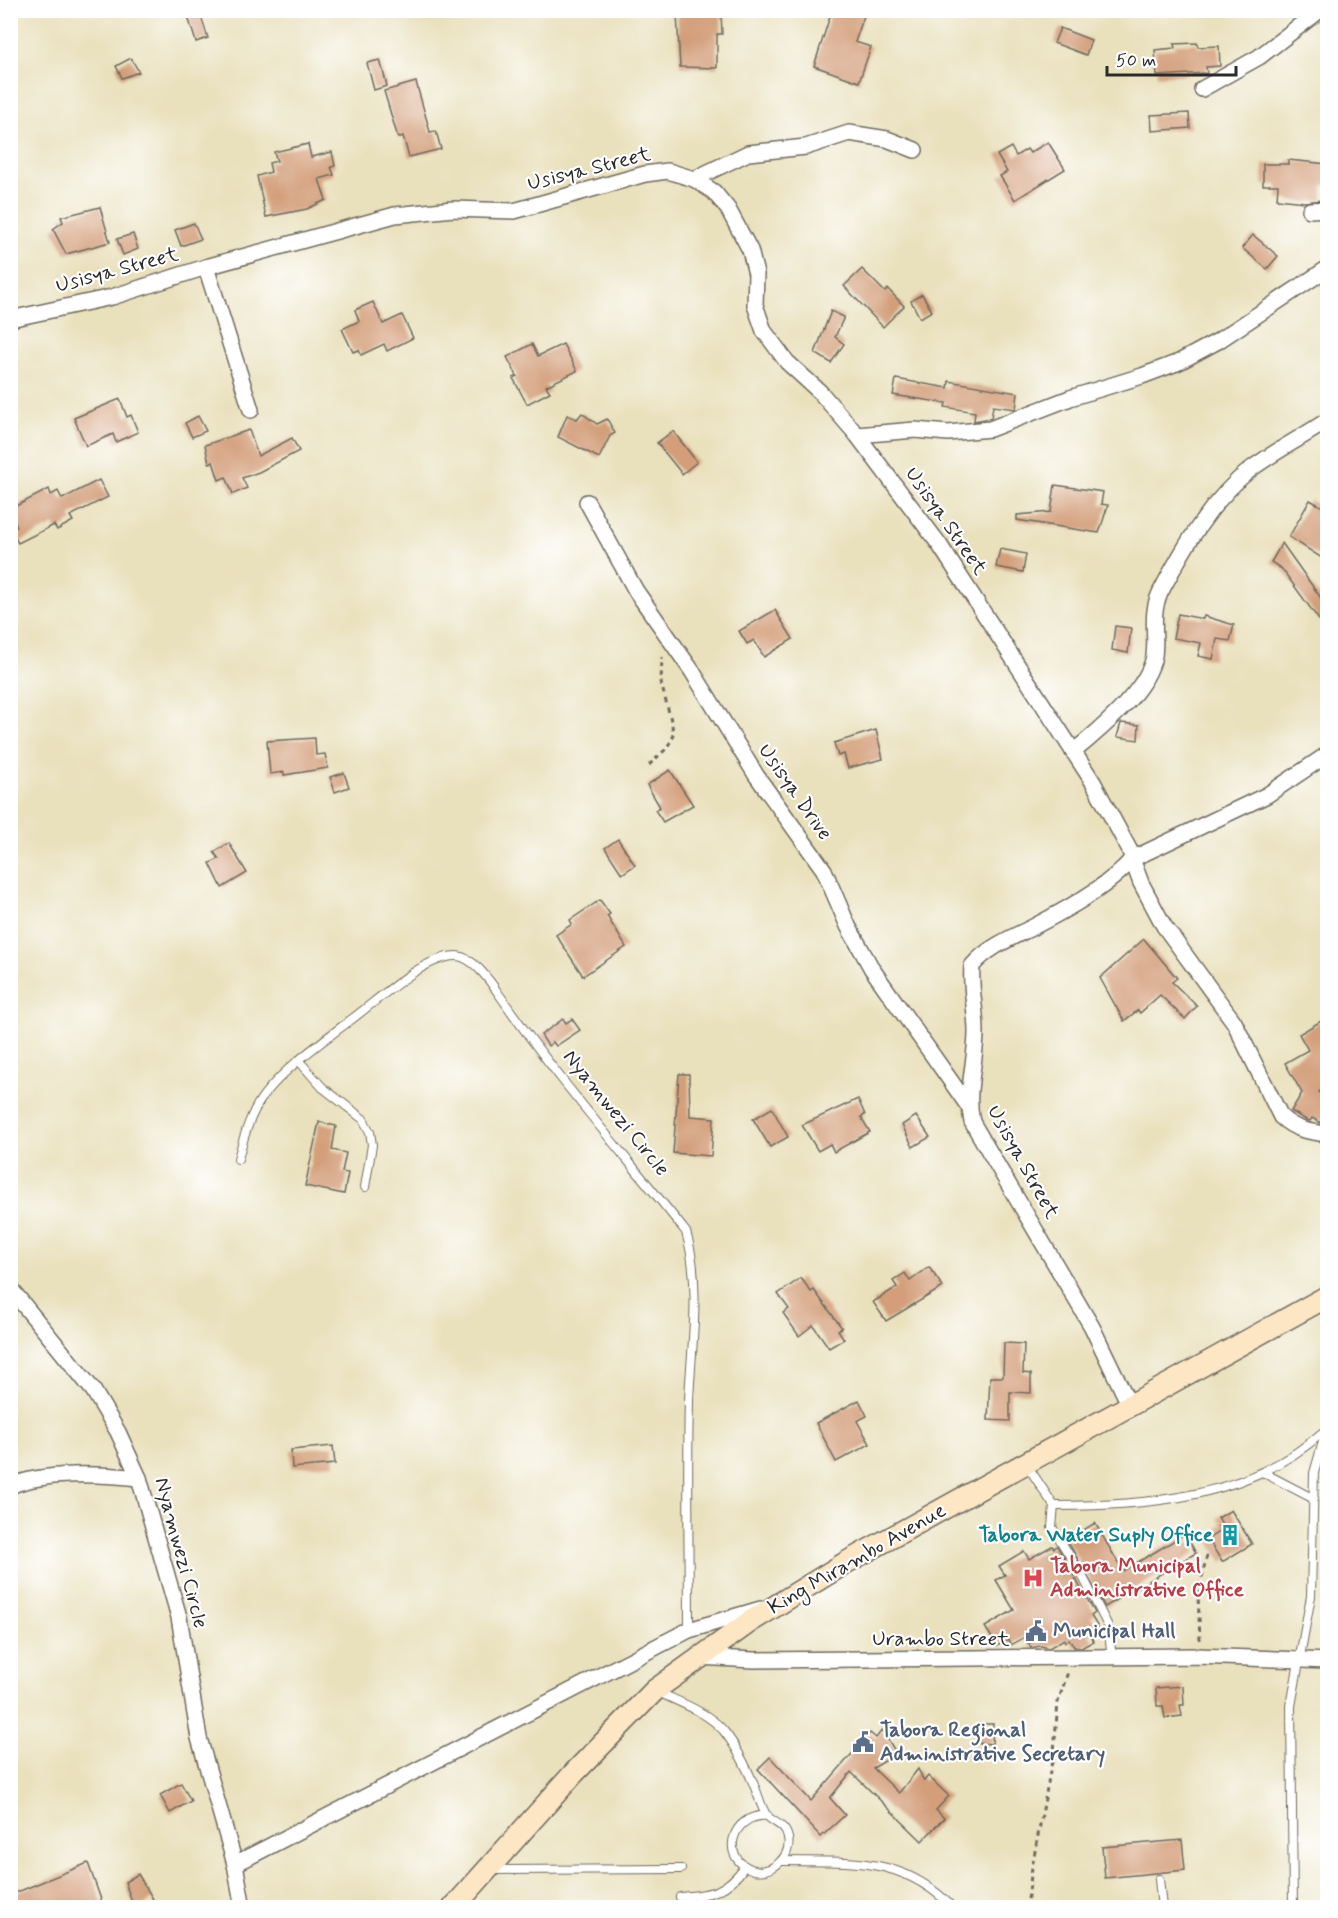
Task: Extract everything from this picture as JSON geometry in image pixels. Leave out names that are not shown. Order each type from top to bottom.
[{"type":"main road","name":"King Mirambo Avenue","points":[[453,1908],[574,1773],[654,1690],[698,1657],[778,1604],[847,1563],[1328,1296]]},
{"type":"street","points":[[1202,89],[1259,57],[1320,10]]},
{"type":"street","points":[[693,179],[748,153],[806,147],[849,133],[887,139],[915,150]]},
{"type":"street","name":"Usisya Street","points":[[10,318],[112,297],[206,267],[395,215],[443,209],[514,211],[645,174],[668,171],[693,179],[714,192],[728,209],[750,250],[756,274],[755,305],[764,331],[787,362],[820,392],[857,435],[939,544],[1127,840],[1132,859]]},
{"type":"street","points":[[1310,210],[1328,209]]},
{"type":"street","points":[[206,267],[237,372],[251,410]]},
{"type":"street","points":[[857,435],[915,430],[948,433],[990,429],[1070,398],[1142,376],[1179,362],[1218,341],[1328,268]]},
{"type":"street","points":[[1073,752],[1106,724],[1149,670],[1155,636],[1153,613],[1160,594],[1192,535],[1251,469],[1328,420]]},
{"type":"street","name":"Usisya Drive","points":[[587,502],[636,591],[692,671],[756,775],[824,870],[848,926],[872,969],[969,1107]]},
{"type":"street","name":"Usisya Street","points":[[1130,1406],[1092,1327],[979,1135],[969,1107],[976,1034],[972,966],[982,954],[1084,896],[1125,867],[1132,859],[1266,795],[1328,754]]},
{"type":"street","points":[[1132,859],[1141,883],[1164,926],[1234,1022],[1281,1117],[1290,1126],[1328,1134]]},
{"type":"street","name":"Nyamwezi Circle","points":[[10,1288],[93,1390],[118,1432],[139,1478],[179,1617],[199,1738],[235,1864],[243,1908]]},
{"type":"street","points":[[10,1486],[22,1482],[64,1477],[99,1475],[139,1478]]},
{"type":"street","points":[[235,1864],[689,1630],[778,1604]]},
{"type":"street","name":"Urambo Street","points":[[698,1657],[754,1660],[1112,1659],[1197,1656],[1328,1661]]},
{"type":"lane","name":"Nyamwezi Circle","points":[[238,1159],[248,1122],[260,1102],[300,1062],[336,1032],[434,960],[457,955],[470,961],[493,985],[535,1047],[686,1232],[692,1253],[695,1282],[689,1404],[689,1630]]},
{"type":"lane","points":[[300,1062],[322,1087],[363,1119],[370,1132],[372,1154],[365,1187]]},
{"type":"lane","points":[[1054,1506],[1133,1504],[1179,1498],[1237,1484],[1264,1473],[1303,1450],[1326,1427]]},
{"type":"lane","points":[[1293,1908],[1290,1714],[1297,1660],[1311,1596],[1314,1473],[1326,1427]]},
{"type":"lane","points":[[1026,1464],[1054,1506],[1052,1527],[1084,1579],[1108,1626],[1112,1659]]},
{"type":"lane","points":[[1264,1473],[1314,1499]]},
{"type":"lane","points":[[654,1690],[692,1708],[723,1730],[740,1758],[768,1816]]},
{"type":"lane","points":[[782,1861],[787,1851],[788,1840],[785,1830],[778,1821],[768,1816],[757,1815],[746,1819],[738,1827],[733,1848],[745,1866],[764,1870],[782,1861],[876,1863],[918,1879],[938,1892],[953,1908]]},
{"type":"lane","points":[[680,1897],[722,1890],[730,1886],[745,1866]]},
{"type":"lane","points":[[488,1870],[681,1869]]},
{"type":"lane","points":[[1159,1879],[1162,1908]]},
{"type":"path","points":[[649,765],[665,750],[673,738],[672,724],[661,683],[663,653],[669,639]]},
{"type":"path","points":[[1197,1656],[1201,1635],[1198,1594],[1207,1555]]},
{"type":"path","points":[[1028,1908],[1032,1867],[1054,1751],[1058,1702],[1071,1659]]},
{"type":"building","points":[[832,10],[866,10],[855,42],[871,47],[859,82],[814,66]]},
{"type":"building","points":[[721,12],[722,34],[717,34],[717,68],[680,67],[677,14]]},
{"type":"building","points":[[200,13],[208,38],[196,42],[188,17]]},
{"type":"building","points":[[1060,28],[1091,40],[1086,55],[1054,43]]},
{"type":"building","points":[[1197,43],[1198,47],[1219,46],[1220,66],[1206,67],[1207,73],[1157,76],[1155,50],[1175,48],[1174,44]]},
{"type":"building","points":[[131,58],[139,72],[122,78],[116,66]]},
{"type":"building","points":[[380,60],[387,86],[374,90],[367,63]]},
{"type":"building","points":[[416,82],[430,132],[436,131],[441,149],[409,157],[403,136],[398,138],[384,91]]},
{"type":"building","points":[[1189,113],[1190,128],[1152,131],[1151,115]]},
{"type":"building","points":[[1048,142],[1065,169],[1015,200],[1000,176],[1007,172],[997,155],[1011,147],[1016,156],[1027,149],[1030,153]]},
{"type":"building","points":[[308,144],[311,157],[332,152],[335,166],[331,167],[334,175],[319,179],[326,200],[307,209],[266,217],[257,176],[271,172],[269,163],[277,161],[274,152]]},
{"type":"building","points":[[1288,160],[1328,164],[1328,185],[1323,185],[1323,200],[1305,202],[1277,199],[1278,185],[1263,185],[1263,164],[1288,164]]},
{"type":"building","points":[[100,207],[110,242],[66,254],[53,229],[63,222],[61,217]]},
{"type":"building","points":[[194,223],[201,239],[181,246],[175,230]]},
{"type":"building","points":[[133,234],[138,249],[123,255],[117,239]]},
{"type":"building","points":[[1253,235],[1278,256],[1267,269],[1242,248]]},
{"type":"building","points":[[862,269],[885,292],[888,289],[904,306],[883,327],[844,286]]},
{"type":"building","points":[[922,294],[932,311],[920,318],[911,301]]},
{"type":"building","points":[[373,302],[383,324],[402,315],[413,338],[387,351],[384,344],[361,355],[359,350],[353,352],[342,329],[359,321],[355,310]]},
{"type":"building","points":[[831,311],[844,317],[835,337],[844,344],[831,363],[815,353]]},
{"type":"building","points":[[532,344],[538,356],[563,344],[577,371],[546,386],[550,392],[527,404],[513,378],[517,376],[507,357]]},
{"type":"building","points":[[896,379],[948,388],[949,381],[1018,393],[1016,409],[993,406],[991,418],[974,421],[975,412],[945,407],[946,403],[893,395]]},
{"type":"building","points":[[120,399],[127,417],[131,415],[138,432],[116,442],[113,434],[86,446],[74,418]]},
{"type":"building","points":[[582,413],[597,424],[607,419],[615,433],[610,436],[599,458],[558,437],[567,415],[577,419]]},
{"type":"building","points":[[198,416],[206,431],[192,437],[185,423]]},
{"type":"building","points":[[249,430],[258,456],[292,438],[299,451],[259,472],[242,478],[247,488],[233,494],[226,477],[219,480],[213,462],[209,463],[205,445]]},
{"type":"building","points":[[673,431],[697,462],[682,474],[657,443]]},
{"type":"building","points":[[99,480],[108,497],[70,516],[73,521],[57,530],[54,525],[18,543],[11,530],[17,527],[10,509],[49,489],[51,495],[58,491],[62,499]]},
{"type":"building","points":[[1055,485],[1103,492],[1101,504],[1108,505],[1099,533],[1017,520],[1017,515],[1051,512]]},
{"type":"building","points":[[1310,500],[1328,510],[1328,562],[1289,537]]},
{"type":"building","points":[[1282,543],[1328,608],[1328,614],[1319,620],[1282,569],[1271,562]]},
{"type":"building","points":[[1000,549],[1026,554],[1023,572],[996,567]]},
{"type":"building","points":[[775,610],[793,639],[764,657],[754,640],[747,644],[739,631]]},
{"type":"building","points":[[1178,614],[1203,619],[1204,616],[1234,625],[1230,641],[1217,639],[1213,659],[1198,656],[1201,643],[1173,638]]},
{"type":"building","points":[[1115,626],[1131,628],[1128,653],[1112,650]]},
{"type":"building","points":[[1121,723],[1139,725],[1138,740],[1117,737]]},
{"type":"building","points":[[876,730],[883,759],[848,768],[844,754],[838,756],[834,743]]},
{"type":"building","points":[[315,738],[316,755],[325,754],[328,768],[284,775],[284,772],[270,774],[267,741]]},
{"type":"building","points":[[670,770],[693,805],[663,822],[655,810],[660,807],[647,785]]},
{"type":"building","points":[[344,773],[349,787],[335,792],[330,777]]},
{"type":"building","points":[[618,839],[635,865],[622,874],[605,848]]},
{"type":"building","points":[[229,843],[247,873],[222,888],[210,863],[219,859],[214,852]]},
{"type":"building","points":[[600,900],[610,914],[607,916],[626,947],[583,976],[556,935],[572,924],[570,920]]},
{"type":"building","points":[[1144,939],[1177,978],[1172,982],[1197,1006],[1185,1019],[1160,995],[1140,1013],[1138,1010],[1124,1021],[1100,978]]},
{"type":"building","points":[[563,1019],[566,1023],[572,1019],[580,1030],[556,1046],[553,1042],[548,1046],[541,1035]]},
{"type":"building","points":[[1321,1021],[1328,1032],[1328,1085],[1319,1092],[1328,1098],[1328,1114],[1321,1123],[1312,1118],[1310,1121],[1306,1120],[1291,1111],[1302,1093],[1285,1063],[1308,1050],[1299,1034]]},
{"type":"building","points":[[679,1074],[689,1074],[690,1116],[714,1118],[711,1156],[673,1153]]},
{"type":"building","points":[[858,1099],[865,1115],[861,1117],[870,1132],[834,1152],[830,1144],[818,1151],[802,1125]]},
{"type":"building","points":[[772,1108],[788,1137],[770,1147],[753,1119]]},
{"type":"building","points":[[916,1116],[930,1137],[913,1147],[902,1125]]},
{"type":"building","points":[[319,1122],[336,1126],[332,1150],[346,1153],[342,1172],[348,1173],[344,1194],[305,1186]]},
{"type":"building","points":[[929,1267],[943,1287],[886,1321],[873,1302],[897,1287],[893,1281],[905,1273],[910,1281]]},
{"type":"building","points":[[801,1278],[811,1292],[814,1290],[842,1328],[838,1330],[844,1339],[829,1348],[813,1325],[799,1336],[783,1313],[789,1309],[778,1294]]},
{"type":"building","points":[[1004,1343],[1024,1344],[1023,1373],[1031,1374],[1031,1393],[1010,1392],[1010,1421],[988,1420],[990,1377],[1003,1377]]},
{"type":"building","points":[[859,1400],[867,1416],[857,1421],[870,1444],[836,1462],[816,1423]]},
{"type":"building","points":[[333,1446],[335,1464],[292,1468],[291,1450]]},
{"type":"building","name":"Tabora Water Suply Office","points":[[1231,1510],[1252,1544],[1222,1562],[1208,1539],[1220,1531],[1218,1527],[1222,1525],[1218,1518]]},
{"type":"building","points":[[1095,1523],[1123,1571],[1185,1534],[1196,1553],[1105,1607],[1067,1540]]},
{"type":"building","points":[[1052,1546],[1054,1548],[1057,1546],[1095,1613],[1091,1616],[1099,1629],[1089,1634],[1094,1641],[1083,1647],[1074,1647],[1069,1639],[1065,1642],[1064,1639],[1049,1648],[1040,1646],[1031,1648],[1025,1637],[1011,1645],[1008,1640],[997,1646],[985,1627],[1014,1610],[996,1580],[1005,1575],[999,1566],[1024,1551],[1029,1559]]},
{"type":"building","points":[[1183,1686],[1184,1705],[1180,1705],[1182,1716],[1165,1718],[1163,1706],[1157,1706],[1156,1688]]},
{"type":"building","points":[[977,1724],[993,1724],[992,1744],[977,1743]]},
{"type":"building","points":[[882,1730],[897,1754],[873,1768],[899,1793],[918,1769],[924,1781],[928,1776],[949,1796],[936,1810],[944,1818],[922,1841],[851,1772],[830,1798],[845,1815],[821,1837],[758,1769],[770,1757],[811,1801],[870,1733],[876,1738]]},
{"type":"building","points":[[181,1783],[191,1801],[170,1813],[160,1795]]},
{"type":"building","points":[[1182,1840],[1185,1870],[1105,1878],[1102,1847]]},
{"type":"building","points":[[88,1863],[104,1908],[61,1908],[60,1901],[43,1908],[10,1908],[10,1895]]},
{"type":"building","points":[[138,1874],[153,1899],[140,1908],[134,1908],[125,1882]]},
{"type":"place","name":"Tabora Water Suply Office","points":[[1230,1535]]},
{"type":"place","name":"Tabora Municipal Administrative Office","points":[[1033,1578]]},
{"type":"place","name":"Municipal Hall","points":[[1036,1631]]},
{"type":"place","name":"Tabora Regional Administrative Secretary","points":[[863,1742]]}]
